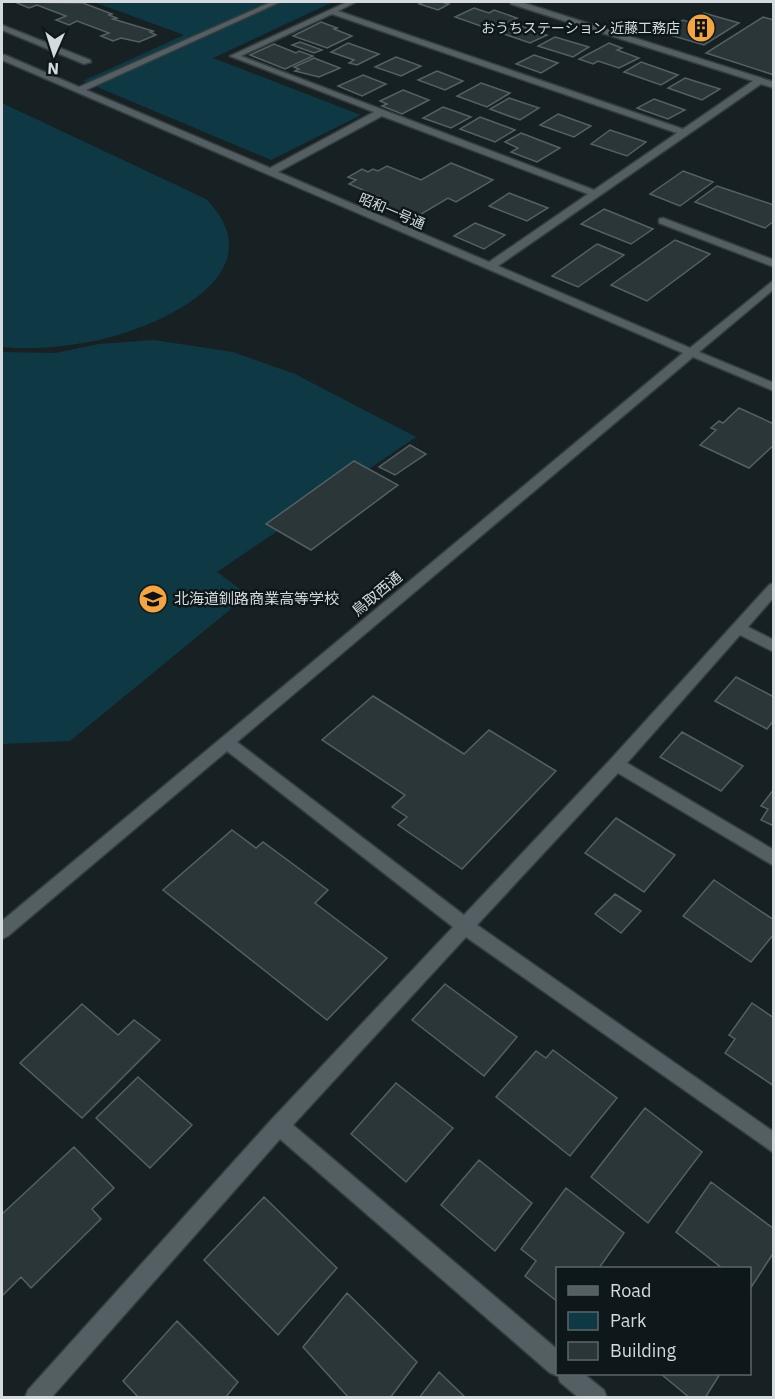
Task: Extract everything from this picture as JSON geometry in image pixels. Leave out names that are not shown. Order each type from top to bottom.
[{"type":"street","points":[[79,90],[276,2]]},
{"type":"street","points":[[352,2],[234,56],[594,193]]},
{"type":"street","points":[[514,2],[774,85]]},
{"type":"street","points":[[330,11],[683,132]]},
{"type":"street","points":[[2,28],[87,62]]},
{"type":"street","name":"昭和一号通","points":[[2,57],[774,388]]},
{"type":"street","points":[[489,267],[760,80]]},
{"type":"street","points":[[269,173],[380,112]]},
{"type":"street","points":[[663,221],[774,264]]},
{"type":"street","name":"鳥取西通","points":[[2,931],[774,283]]},
{"type":"street","points":[[46,1394],[279,1126],[616,764],[774,588]]},
{"type":"street","points":[[738,628],[774,647]]},
{"type":"street","points":[[226,742],[465,926],[774,1144]]},
{"type":"street","points":[[616,764],[774,859]]},
{"type":"street","points":[[279,1126],[556,1363]]},
{"type":"street","points":[[569,1375],[596,1398]]},
{"type":"green space","points":[[94,2],[333,2],[213,58],[361,115],[271,160],[83,81],[184,35]]},
{"type":"green space","points":[[2,103],[206,199],[225,227],[228,252],[219,275],[199,295],[173,312],[144,326],[115,336],[57,347],[2,347]]},
{"type":"green space","points":[[154,340],[233,352],[295,374],[416,437],[217,572],[248,595],[70,741],[2,744],[2,352],[55,353],[99,344]]},
{"type":"building","points":[[424,2],[449,4],[438,10],[419,4]]},
{"type":"building","points":[[17,3],[83,3],[117,18],[113,19],[153,31],[150,32],[156,35],[139,42],[121,38],[113,41],[101,36],[109,33],[77,21],[69,25],[56,20],[66,16],[37,5],[29,8]]},
{"type":"building","points":[[474,8],[489,13],[494,10],[517,18],[492,30],[455,17]]},
{"type":"building","name":"おうちステーション 近藤工務店","points":[[704,13],[739,23],[704,45],[663,33],[683,20],[689,22]]},
{"type":"building","points":[[763,17],[774,20],[774,75],[706,53]]},
{"type":"building","points":[[321,22],[352,36],[327,48],[293,36]]},
{"type":"building","points":[[518,25],[547,35],[530,43],[501,33]]},
{"type":"building","points":[[555,37],[589,47],[573,57],[538,46]]},
{"type":"building","points":[[300,42],[322,50],[314,53],[292,45]]},
{"type":"building","points":[[348,43],[379,54],[357,65],[349,63],[354,60],[331,52]]},
{"type":"building","points":[[609,43],[622,48],[617,50],[639,58],[619,68],[598,61],[593,64],[579,59]]},
{"type":"building","points":[[274,44],[296,53],[299,51],[313,56],[285,69],[250,55]]},
{"type":"building","points":[[534,55],[558,63],[541,73],[516,64]]},
{"type":"building","points":[[396,57],[421,66],[401,76],[375,67]]},
{"type":"building","points":[[314,58],[340,68],[319,77],[295,71],[299,69],[294,67]]},
{"type":"building","points":[[641,62],[678,75],[661,85],[624,72]]},
{"type":"building","points":[[437,71],[463,81],[445,90],[418,80]]},
{"type":"building","points":[[363,75],[386,84],[362,96],[338,86]]},
{"type":"building","points":[[685,78],[720,89],[702,100],[668,88]]},
{"type":"building","points":[[481,83],[510,93],[487,107],[457,96]]},
{"type":"building","points":[[403,90],[429,100],[402,114],[382,106],[387,104],[380,101]]},
{"type":"building","points":[[509,98],[539,108],[520,120],[490,109]]},
{"type":"building","points":[[654,99],[685,110],[668,119],[637,108]]},
{"type":"building","points":[[443,107],[471,117],[451,128],[423,118]]},
{"type":"building","points":[[558,114],[591,126],[574,137],[540,125]]},
{"type":"building","points":[[480,117],[515,130],[495,142],[460,129]]},
{"type":"building","points":[[610,130],[646,142],[627,156],[591,144]]},
{"type":"building","points":[[521,133],[560,148],[537,162],[511,152],[518,148],[505,142]]},
{"type":"building","points":[[451,163],[493,180],[456,202],[448,198],[413,219],[375,202],[381,198],[349,184],[356,180],[348,177],[362,169],[368,172],[373,169],[378,171],[387,166],[421,180]]},
{"type":"building","points":[[683,171],[713,182],[680,206],[650,194]]},
{"type":"building","points":[[717,186],[774,205],[774,221],[765,228],[695,202]]},
{"type":"building","points":[[509,193],[548,208],[527,221],[489,206]]},
{"type":"building","points":[[604,209],[653,229],[631,244],[581,224]]},
{"type":"building","points":[[475,223],[505,235],[484,249],[454,236]]},
{"type":"building","points":[[675,240],[710,254],[647,301],[611,285]]},
{"type":"building","points":[[597,244],[624,255],[578,287],[552,276]]},
{"type":"building","points":[[739,408],[774,424],[774,445],[749,468],[700,445],[716,430],[711,428],[719,421],[723,423]]},
{"type":"building","points":[[410,445],[426,454],[395,475],[379,467]]},
{"type":"building","points":[[354,461],[398,485],[311,550],[266,524]]},
{"type":"building","points":[[736,677],[774,697],[774,720],[767,729],[715,701]]},
{"type":"building","points":[[373,696],[464,754],[489,730],[556,771],[462,869],[398,825],[407,817],[392,807],[405,795],[322,740]]},
{"type":"building","points":[[682,732],[743,766],[721,791],[660,757]]},
{"type":"building","points":[[774,789],[774,826],[761,820],[768,809],[761,806]]},
{"type":"building","points":[[616,818],[675,855],[644,892],[585,853]]},
{"type":"building","points":[[232,830],[256,848],[263,842],[328,890],[315,903],[387,958],[327,1020],[163,890]]},
{"type":"building","points":[[714,880],[774,920],[774,934],[751,962],[683,916]]},
{"type":"building","points":[[615,894],[641,911],[621,933],[595,914]]},
{"type":"building","points":[[445,984],[517,1037],[484,1076],[412,1020]]},
{"type":"building","points":[[752,1003],[774,1018],[774,1086],[725,1053],[735,1039],[729,1035]]},
{"type":"building","points":[[82,1004],[118,1035],[134,1020],[160,1040],[82,1118],[20,1063]]},
{"type":"building","points":[[553,1050],[617,1098],[570,1156],[496,1097],[536,1051],[546,1058]]},
{"type":"building","points":[[138,1077],[192,1125],[150,1168],[96,1118]]},
{"type":"building","points":[[396,1083],[453,1128],[406,1182],[351,1134]]},
{"type":"building","points":[[645,1108],[702,1152],[648,1223],[591,1177]]},
{"type":"building","points":[[74,1147],[114,1188],[92,1209],[101,1219],[31,1288],[21,1277],[2,1296],[2,1214]]},
{"type":"building","points":[[479,1160],[532,1203],[495,1251],[441,1205]]},
{"type":"building","points":[[711,1182],[774,1229],[774,1252],[751,1287],[751,1267],[721,1267],[676,1232]]},
{"type":"building","points":[[566,1188],[624,1233],[600,1267],[556,1267],[556,1300],[525,1276],[536,1261],[521,1249]]},
{"type":"building","points":[[264,1197],[337,1268],[278,1335],[204,1260]]},
{"type":"building","points":[[347,1293],[417,1362],[390,1398],[349,1398],[303,1347]]},
{"type":"building","points":[[177,1321],[238,1382],[225,1398],[139,1398],[123,1381]]},
{"type":"building","points":[[439,1372],[466,1398],[419,1398]]},
{"type":"building","points":[[662,1375],[719,1375],[705,1398],[690,1398]]},
{"type":"place","name":"おうちステーション 近藤工務店","points":[[701,28]]},
{"type":"place","name":"北海道釧路商業高等学校","points":[[153,599]]}]
